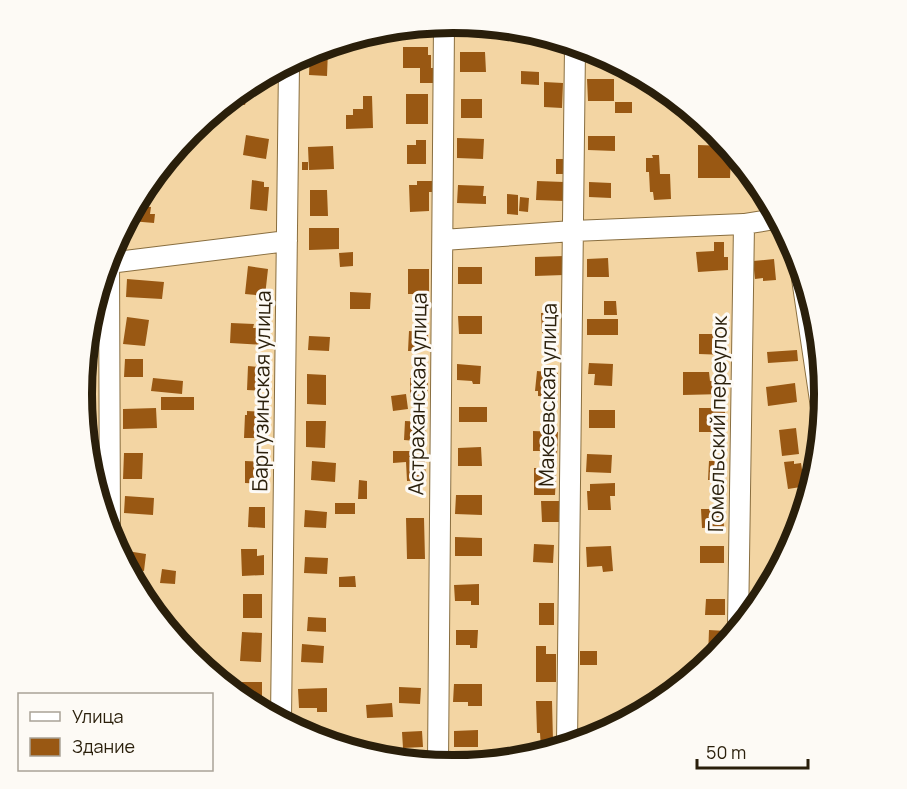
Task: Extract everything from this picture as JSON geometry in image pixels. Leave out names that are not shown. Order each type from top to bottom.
[{"type":"street","name":"Астраханская улица","points":[[438,755],[444,33]]},
{"type":"street","name":"Макеевская улица","points":[[567,738],[575,54]]},
{"type":"street","name":"Баргузинская улица","points":[[281,712],[290,72]]},
{"type":"street","points":[[443,240],[573,231],[744,224],[770,220]]},
{"type":"street","name":"Гомельский переулок","points":[[738,617],[744,224]]},
{"type":"street","points":[[118,260],[287,241]]},
{"type":"street","points":[[109,284],[110,507]]},
{"type":"building","points":[[403,47],[428,47],[428,55],[431,55],[431,68],[438,68],[438,83],[420,83],[420,68],[403,68]]},
{"type":"building","points":[[460,52],[485,52],[486,72],[460,72]]},
{"type":"building","points":[[328,56],[327,76],[309,75],[310,63]]},
{"type":"building","points":[[521,71],[539,72],[539,85],[521,84]]},
{"type":"building","points":[[587,79],[614,79],[614,101],[588,101]]},
{"type":"building","points":[[544,82],[563,83],[562,108],[544,107]]},
{"type":"building","points":[[406,94],[428,94],[428,124],[406,124]]},
{"type":"building","points":[[363,96],[372,96],[373,128],[346,129],[346,115],[353,115],[353,109],[363,109]]},
{"type":"building","points":[[461,99],[482,99],[482,118],[461,118]]},
{"type":"building","points":[[615,102],[632,102],[632,113],[615,113]]},
{"type":"building","points":[[246,135],[269,139],[266,159],[243,155]]},
{"type":"building","points":[[588,136],[615,136],[615,151],[588,150]]},
{"type":"building","points":[[457,138],[484,139],[483,159],[457,158]]},
{"type":"building","points":[[416,140],[426,140],[426,164],[407,164],[407,145],[416,145]]},
{"type":"building","points":[[698,145],[715,146],[731,163],[730,178],[698,178]]},
{"type":"building","points":[[333,146],[334,169],[309,170],[308,147]]},
{"type":"building","points":[[652,155],[659,155],[660,174],[670,174],[671,199],[654,200],[653,192],[650,192],[646,158],[653,158]]},
{"type":"building","points":[[556,159],[564,159],[564,174],[556,174]]},
{"type":"building","points":[[302,162],[308,162],[308,170],[302,170]]},
{"type":"building","points":[[252,180],[264,182],[264,187],[269,187],[267,211],[250,209]]},
{"type":"building","points":[[417,181],[434,181],[434,192],[429,192],[429,211],[410,212],[409,185],[417,185]]},
{"type":"building","points":[[537,181],[564,182],[564,201],[536,200]]},
{"type":"building","points":[[589,182],[611,183],[611,198],[589,197]]},
{"type":"building","points":[[458,185],[484,186],[483,196],[486,196],[486,204],[457,203]]},
{"type":"building","points":[[310,190],[327,190],[328,216],[310,216]]},
{"type":"building","points":[[507,194],[518,195],[518,215],[507,214]]},
{"type":"building","points":[[520,197],[529,198],[528,212],[519,211]]},
{"type":"building","points":[[145,206],[151,207],[150,214],[155,214],[154,223],[136,221]]},
{"type":"building","points":[[309,228],[339,228],[339,249],[309,250]]},
{"type":"building","points":[[714,242],[724,242],[724,257],[728,257],[728,270],[698,272],[696,252],[714,251]]},
{"type":"building","points":[[353,252],[353,266],[340,267],[339,253]]},
{"type":"building","points":[[564,256],[564,275],[535,276],[535,257]]},
{"type":"building","points":[[608,258],[609,277],[587,277],[587,259]]},
{"type":"building","points":[[774,259],[776,280],[755,279],[753,261]]},
{"type":"building","points":[[248,266],[268,269],[265,296],[245,294]]},
{"type":"building","points":[[458,267],[482,267],[482,284],[458,284]]},
{"type":"building","points":[[408,269],[429,269],[429,294],[408,294]]},
{"type":"building","points":[[127,279],[164,282],[162,299],[126,297]]},
{"type":"building","points":[[350,292],[371,293],[370,309],[350,309]]},
{"type":"building","points":[[604,301],[616,301],[617,315],[604,315]]},
{"type":"building","points":[[541,313],[556,313],[557,333],[542,333]]},
{"type":"building","points":[[458,316],[482,316],[482,334],[459,334]]},
{"type":"building","points":[[127,317],[149,320],[145,346],[123,344]]},
{"type":"building","points":[[587,319],[618,319],[618,335],[587,335]]},
{"type":"building","points":[[231,323],[254,324],[253,328],[267,328],[266,345],[230,343]]},
{"type":"building","points":[[409,331],[428,332],[428,347],[415,347],[415,351],[408,351]]},
{"type":"building","points":[[699,334],[726,334],[726,355],[699,354]]},
{"type":"building","points":[[309,336],[330,337],[329,351],[308,350]]},
{"type":"building","points":[[797,350],[798,361],[768,363],[767,352]]},
{"type":"building","points":[[125,359],[143,359],[143,377],[124,377]]},
{"type":"building","points":[[589,363],[613,364],[612,386],[594,385],[595,374],[588,374]]},
{"type":"building","points":[[457,364],[481,366],[480,384],[457,380]]},
{"type":"building","points":[[248,366],[265,370],[264,391],[247,390]]},
{"type":"building","points":[[537,371],[558,373],[557,393],[552,392],[551,397],[538,396],[538,391],[535,391]]},
{"type":"building","points":[[683,372],[709,372],[710,381],[724,381],[724,394],[683,395]]},
{"type":"building","points":[[307,374],[326,375],[326,405],[307,404]]},
{"type":"building","points":[[153,378],[183,381],[182,394],[151,391]]},
{"type":"building","points":[[410,378],[428,378],[428,391],[419,391],[418,398],[410,397]]},
{"type":"building","points":[[795,383],[797,402],[768,406],[766,387]]},
{"type":"building","points":[[406,394],[408,409],[393,411],[391,396]]},
{"type":"building","points":[[161,397],[194,397],[194,410],[161,410]]},
{"type":"building","points":[[459,407],[487,407],[487,422],[459,422]]},
{"type":"building","points":[[156,408],[157,428],[123,429],[123,409]]},
{"type":"building","points":[[699,408],[725,408],[725,432],[699,432]]},
{"type":"building","points":[[589,410],[615,410],[615,428],[589,428]]},
{"type":"building","points":[[247,411],[264,412],[264,438],[244,438]]},
{"type":"building","points":[[306,421],[326,421],[325,448],[306,447]]},
{"type":"building","points":[[405,421],[426,422],[425,436],[417,436],[416,441],[404,440]]},
{"type":"building","points":[[796,428],[799,454],[782,456],[779,430]]},
{"type":"building","points":[[533,431],[558,432],[557,457],[546,457],[546,451],[533,451]]},
{"type":"building","points":[[481,447],[482,466],[458,466],[458,448]]},
{"type":"building","points":[[393,451],[413,451],[413,462],[425,461],[426,480],[407,481],[406,462],[393,463]]},
{"type":"building","points":[[124,453],[143,453],[142,479],[123,479]]},
{"type":"building","points":[[587,454],[612,455],[611,473],[586,472]]},
{"type":"building","points":[[245,461],[264,462],[263,484],[245,483]]},
{"type":"building","points":[[312,461],[336,463],[335,482],[311,480]]},
{"type":"building","points":[[709,461],[724,461],[723,480],[708,480]]},
{"type":"building","points":[[784,462],[801,463],[803,487],[788,489]]},
{"type":"building","points":[[534,468],[547,468],[547,475],[556,475],[555,495],[534,495]]},
{"type":"building","points":[[359,480],[367,481],[367,499],[358,499]]},
{"type":"building","points":[[615,483],[615,496],[610,496],[611,510],[588,510],[587,491],[590,491],[590,484]]},
{"type":"building","points":[[456,495],[482,495],[482,515],[455,514]]},
{"type":"building","points":[[125,496],[154,498],[153,515],[124,513]]},
{"type":"building","points":[[541,501],[561,501],[561,522],[542,522]]},
{"type":"building","points":[[335,503],[355,503],[355,514],[335,514]]},
{"type":"building","points":[[249,507],[265,507],[265,528],[248,527]]},
{"type":"building","points":[[701,509],[723,509],[724,527],[702,528]]},
{"type":"building","points":[[305,510],[327,512],[326,528],[304,527]]},
{"type":"building","points":[[406,518],[424,518],[425,559],[407,559]]},
{"type":"building","points":[[455,537],[482,538],[482,556],[455,556]]},
{"type":"building","points":[[534,544],[554,545],[553,563],[533,562]]},
{"type":"building","points":[[611,546],[613,571],[603,572],[602,566],[587,567],[586,547]]},
{"type":"building","points":[[700,546],[724,546],[724,563],[700,563]]},
{"type":"building","points":[[241,549],[257,549],[257,556],[264,555],[264,575],[242,576]]},
{"type":"building","points":[[128,551],[146,554],[144,571],[137,570]]},
{"type":"building","points":[[305,557],[328,558],[327,574],[304,573]]},
{"type":"building","points":[[162,569],[176,571],[175,584],[160,583]]},
{"type":"building","points":[[355,576],[356,587],[339,587],[339,577]]},
{"type":"building","points":[[479,584],[479,605],[471,605],[471,601],[455,601],[454,585]]},
{"type":"building","points":[[243,594],[262,594],[262,618],[243,618]]},
{"type":"building","points":[[706,599],[725,599],[725,615],[705,615]]},
{"type":"building","points":[[539,603],[554,603],[554,625],[539,625]]},
{"type":"building","points":[[308,617],[326,618],[326,632],[307,631]]},
{"type":"building","points":[[456,630],[478,630],[477,648],[470,648],[470,645],[456,645]]},
{"type":"building","points":[[709,630],[726,631],[725,633],[708,651]]},
{"type":"building","points":[[242,632],[262,633],[261,662],[240,661]]},
{"type":"building","points":[[302,644],[324,646],[323,663],[301,662]]},
{"type":"building","points":[[536,646],[546,646],[546,654],[556,654],[556,682],[536,682]]},
{"type":"building","points":[[580,651],[597,651],[597,665],[580,665]]},
{"type":"building","points":[[242,682],[262,682],[262,701],[253,695],[242,687]]},
{"type":"building","points":[[454,684],[482,684],[482,706],[468,706],[468,702],[453,702]]},
{"type":"building","points":[[399,687],[421,688],[420,704],[399,703]]},
{"type":"building","points":[[327,688],[327,712],[317,712],[317,708],[299,708],[298,689]]},
{"type":"building","points":[[536,701],[552,701],[553,741],[560,740],[541,745],[540,733],[537,733]]},
{"type":"building","points":[[392,703],[393,717],[367,718],[366,705]]},
{"type":"building","points":[[478,730],[478,747],[454,747],[454,731]]},
{"type":"building","points":[[422,731],[423,747],[403,748],[402,732]]}]
